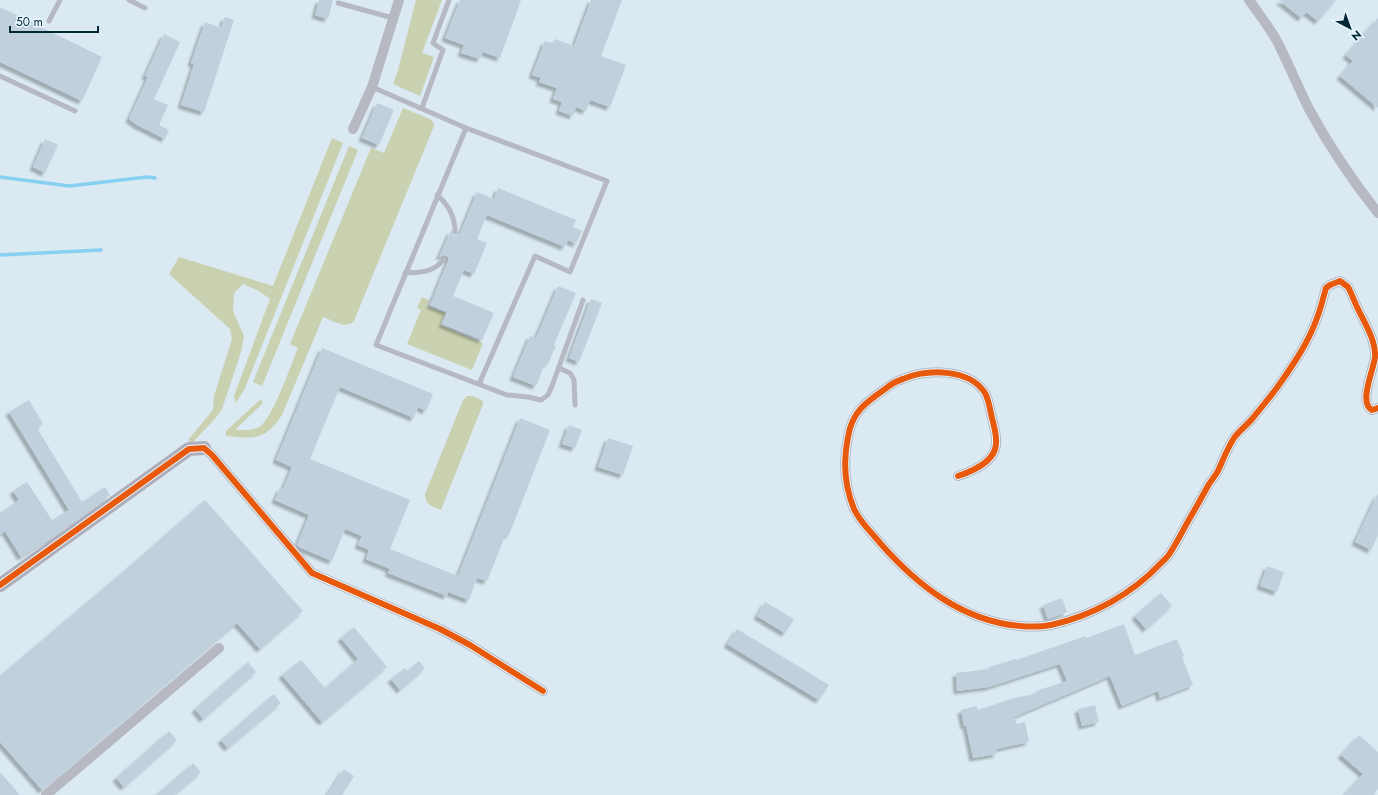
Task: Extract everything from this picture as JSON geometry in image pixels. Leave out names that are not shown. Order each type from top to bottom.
[{"type":"street","points":[[353,129],[372,87],[399,0]]},
{"type":"street","points":[[1249,0],[1278,43],[1297,84],[1326,138],[1378,213]]},
{"type":"street","points":[[958,476],[980,466],[994,452],[996,444],[995,429],[988,400],[980,386],[954,374],[929,373],[909,377],[902,379],[864,403],[858,411],[852,423],[846,449],[845,468],[851,500],[855,511],[862,522],[893,559],[934,594],[949,604],[968,613],[1011,625],[1046,626],[1069,620],[1118,599],[1147,578],[1170,554],[1180,534],[1217,472],[1224,455],[1235,437],[1268,400],[1295,361],[1314,328],[1326,288],[1340,281],[1348,287],[1374,345],[1375,357],[1366,393],[1366,403],[1368,408],[1372,410],[1378,408]]},
{"type":"street","points":[[0,585],[189,449],[204,448],[212,455],[312,573],[440,629],[470,645],[543,691]]},
{"type":"street","points":[[46,795],[219,648]]},
{"type":"lane","points":[[49,21],[60,0]]},
{"type":"lane","points":[[129,0],[145,8]]},
{"type":"lane","points":[[422,108],[443,50],[433,43],[448,0]]},
{"type":"lane","points":[[338,3],[393,18]]},
{"type":"lane","points":[[0,76],[75,110]]},
{"type":"lane","points":[[372,87],[466,128],[607,181],[570,272],[535,256],[479,384]]},
{"type":"lane","points":[[466,128],[376,344],[507,395],[540,400],[548,395],[583,300]]},
{"type":"lane","points":[[437,195],[450,208],[455,223],[455,232]]},
{"type":"lane","points":[[405,273],[424,272],[435,268],[444,259]]},
{"type":"lane","points":[[559,368],[570,373],[574,380],[575,405]]},
{"type":"green space","points":[[416,0],[442,0],[422,53],[434,57],[420,96],[393,84]]},
{"type":"green space","points":[[403,108],[430,119],[434,126],[354,321],[347,325],[323,317],[282,415],[270,429],[265,433],[252,437],[244,438],[226,436],[226,431],[261,399],[263,403],[235,430],[250,430],[259,427],[270,414],[276,403],[298,348],[290,344],[371,148],[384,153]]},
{"type":"green space","points":[[332,138],[343,143],[245,388],[236,403],[234,396],[270,299],[259,291],[243,284],[234,293],[233,311],[244,336],[241,352],[222,409],[214,420],[192,443],[188,440],[213,410],[214,396],[232,339],[230,329],[169,274],[179,257],[273,286]]},
{"type":"green space","points":[[349,146],[358,150],[262,386],[253,382]]},
{"type":"green space","points":[[422,297],[429,300],[427,306],[445,313],[440,325],[483,343],[472,370],[407,344],[421,310],[417,308]]},
{"type":"green space","points":[[467,396],[473,396],[483,401],[483,404],[441,510],[432,506],[426,501],[425,494],[463,400]]},
{"type":"building","points":[[319,0],[333,0],[328,19],[315,15]]},
{"type":"building","points":[[460,0],[521,0],[500,58],[483,52],[480,59],[461,53],[464,45],[445,38]]},
{"type":"building","points":[[591,0],[622,0],[601,56],[626,65],[610,107],[590,100],[586,111],[576,107],[573,116],[559,111],[562,102],[553,99],[557,88],[539,82],[541,78],[532,75],[545,41],[553,44],[555,39],[574,46]]},
{"type":"building","points":[[1279,0],[1336,0],[1318,21],[1306,12],[1301,18]]},
{"type":"building","points":[[0,7],[102,57],[82,101],[0,62]]},
{"type":"building","points":[[225,17],[234,20],[204,112],[181,105],[194,64],[191,63],[205,22],[221,28]]},
{"type":"building","points":[[1378,18],[1378,108],[1340,76],[1353,61],[1346,55]]},
{"type":"building","points":[[164,34],[180,42],[154,99],[168,105],[159,125],[169,130],[165,139],[137,125],[129,119],[148,77],[145,76]]},
{"type":"building","points":[[377,103],[394,110],[379,145],[362,138]]},
{"type":"building","points":[[45,139],[58,145],[45,173],[33,167]]},
{"type":"building","points":[[498,188],[576,220],[573,227],[582,231],[576,244],[568,240],[565,247],[487,215],[477,239],[487,243],[474,274],[464,270],[453,296],[494,313],[482,340],[442,324],[447,312],[430,305],[448,261],[448,257],[445,255],[439,257],[451,230],[454,236],[460,234],[477,192],[494,199]]},
{"type":"building","points":[[558,286],[576,293],[554,345],[556,346],[548,364],[545,363],[536,386],[513,377],[530,336],[536,338]]},
{"type":"building","points":[[591,299],[602,303],[579,362],[569,358]]},
{"type":"building","points":[[322,348],[433,394],[426,411],[418,407],[414,418],[340,387],[310,459],[410,500],[390,549],[458,576],[520,418],[550,430],[509,535],[506,534],[487,581],[477,578],[469,600],[448,592],[447,596],[388,573],[390,569],[366,559],[369,550],[358,545],[362,536],[345,529],[332,561],[297,545],[309,515],[275,500],[280,488],[283,489],[292,467],[276,460]]},
{"type":"building","points":[[29,400],[43,424],[37,428],[82,502],[105,487],[110,495],[54,536],[21,557],[5,531],[0,535],[0,513],[19,500],[13,491],[27,482],[52,520],[69,510],[9,412]]},
{"type":"building","points":[[569,425],[582,430],[575,448],[562,444]]},
{"type":"building","points":[[608,438],[633,446],[623,475],[598,467]]},
{"type":"building","points":[[1378,493],[1378,535],[1371,550],[1355,542]]},
{"type":"building","points":[[205,500],[303,611],[260,649],[237,623],[42,790],[0,742],[0,676],[137,560]]},
{"type":"building","points":[[1267,566],[1284,572],[1277,592],[1260,586]]},
{"type":"building","points":[[1161,593],[1172,606],[1146,629],[1135,616]]},
{"type":"building","points":[[1062,598],[1067,612],[1048,619],[1043,605]]},
{"type":"building","points":[[765,602],[794,619],[785,633],[757,616]]},
{"type":"building","points":[[1124,624],[1135,655],[1177,639],[1193,685],[1160,698],[1158,691],[1122,706],[1110,676],[1014,717],[1017,724],[1025,722],[1029,742],[996,749],[997,754],[973,758],[966,725],[964,726],[961,710],[976,706],[978,710],[1014,698],[1035,694],[1037,693],[1036,691],[1067,681],[1060,664],[989,687],[957,691],[956,673],[990,669],[989,667],[1016,660],[1086,636],[1086,638]]},
{"type":"building","points":[[354,627],[387,667],[322,722],[282,675],[301,660],[325,688],[358,659],[341,638]]},
{"type":"building","points":[[737,629],[829,685],[819,700],[727,644]]},
{"type":"building","points":[[419,661],[425,668],[400,690],[391,679],[405,668],[408,671]]},
{"type":"building","points":[[248,662],[256,672],[203,719],[195,709]]},
{"type":"building","points":[[274,694],[281,703],[228,748],[221,740]]},
{"type":"building","points":[[1095,705],[1099,722],[1082,726],[1078,709]]},
{"type":"building","points":[[169,731],[177,740],[124,787],[116,778]]},
{"type":"building","points":[[1359,735],[1378,752],[1378,789],[1372,795],[1344,795],[1363,774],[1341,755]]},
{"type":"building","points":[[193,763],[201,772],[174,795],[156,795]]},
{"type":"building","points":[[344,769],[354,776],[342,795],[327,795]]},
{"type":"building","points":[[0,772],[20,795],[0,795]]},
{"type":"waterway","points":[[0,177],[69,186],[147,177],[155,178]]},
{"type":"waterway","points":[[0,255],[101,250]]},
{"type":"cycle path","points":[[958,476],[982,465],[987,461],[992,456],[996,444],[995,431],[985,393],[978,385],[969,379],[958,375],[935,372],[913,376],[889,386],[871,399],[856,415],[850,428],[846,446],[845,465],[847,483],[856,514],[880,543],[909,573],[925,586],[960,609],[999,623],[1036,627],[1047,626],[1096,610],[1124,594],[1149,575],[1168,556],[1218,471],[1234,438],[1271,396],[1301,351],[1314,327],[1326,288],[1340,281],[1348,287],[1374,344],[1375,357],[1366,400],[1368,406],[1372,410],[1378,408]]},
{"type":"cycle path","points":[[0,585],[189,449],[204,448],[212,455],[312,573],[440,629],[470,645],[543,691]]}]
